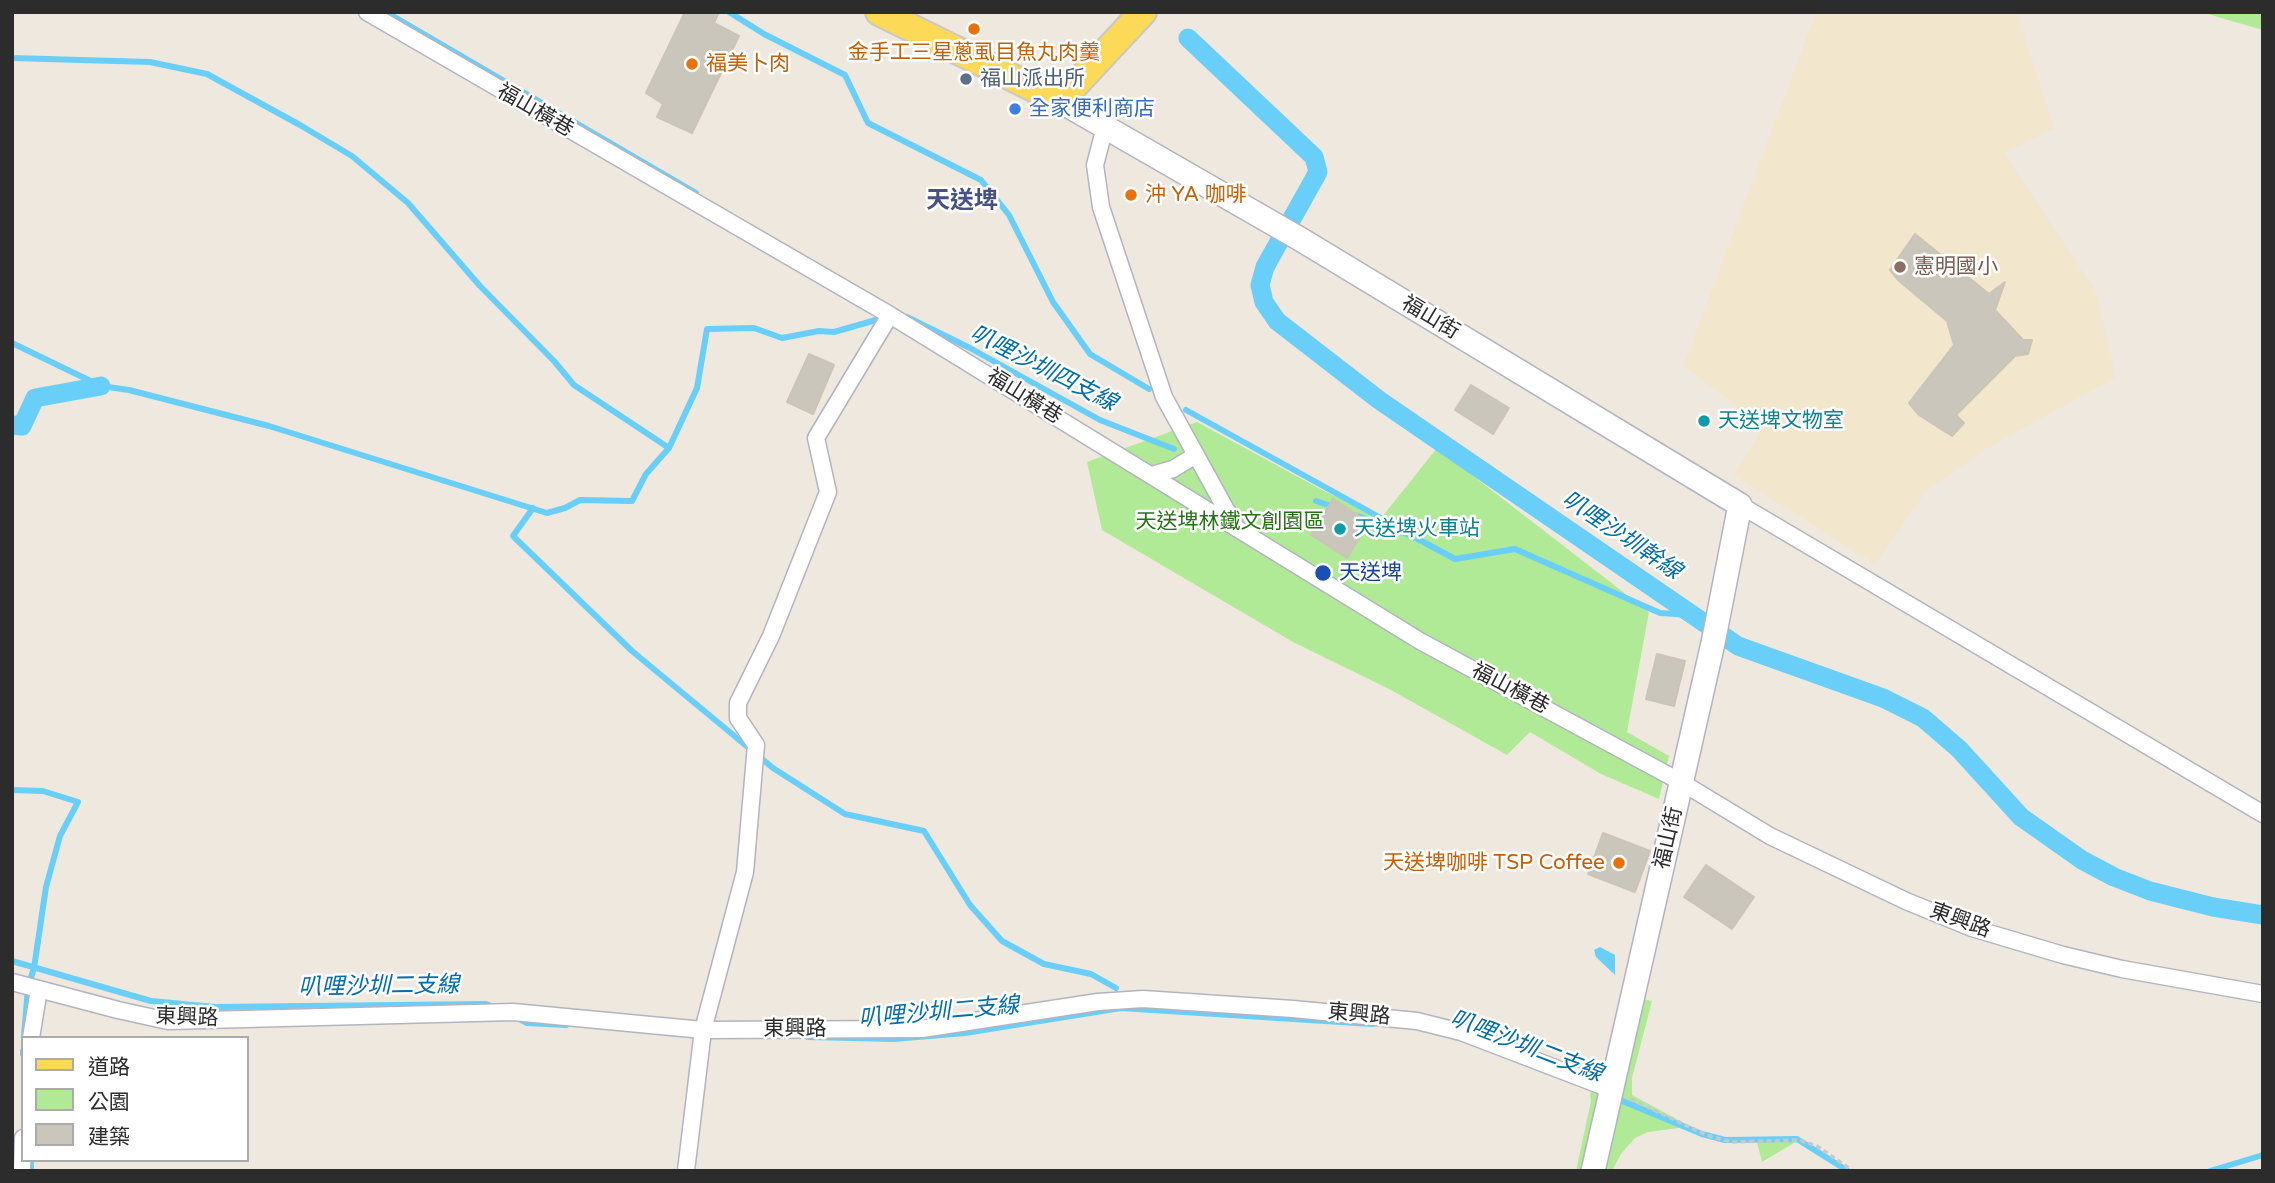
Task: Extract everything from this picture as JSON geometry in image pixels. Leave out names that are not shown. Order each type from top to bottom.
[{"type":"main road","points":[[878,12],[1060,101],[1143,12]]},
{"type":"street","name":"福山橫巷","points":[[367,12],[890,315],[1420,641],[1681,782]]},
{"type":"street","points":[[1060,101],[1105,127],[1095,165],[1101,207],[1164,397],[1236,527]]},
{"type":"street","name":"福山街","points":[[1105,127],[1300,239],[1740,505],[2263,814]]},
{"type":"street","points":[[686,1171],[703,1030],[746,872],[756,746],[738,718],[738,704],[771,636],[828,492],[816,438],[890,315]]},
{"type":"street","points":[[1152,475],[1173,469],[1196,455]]},
{"type":"street","name":"福山街","points":[[1592,1171],[1713,643],[1740,505]]},
{"type":"street","name":"東興路","points":[[1681,782],[1770,836],[1906,901],[1972,928],[2063,956],[2110,967],[2263,994]]},
{"type":"street","name":"東興路","points":[[12,982],[168,1020],[513,1012],[703,1030],[922,1029],[1086,1004],[1143,999],[1293,1009],[1417,1021],[1461,1032],[1610,1089]]},
{"type":"street","points":[[31,1036],[39,989]]},
{"type":"path","points":[[1610,1089],[1706,1135],[1740,1142],[1798,1140],[1817,1146],[1853,1171]]},
{"type":"shaded area","name":"憲明國小","points":[[1816,12],[2017,12],[2054,128],[2004,153],[2096,292],[2116,377],[1986,449],[1927,490],[1875,564],[1734,475],[1764,426],[1683,366]]},
{"type":"green space","points":[[2202,12],[2263,12],[2263,30],[2221,18]]},
{"type":"green space","name":"天送埤林鐵文創園區","points":[[1197,422],[1324,491],[1382,517],[1437,448],[1649,612],[1627,732],[1669,756],[1659,799],[1601,774],[1530,732],[1507,755],[1391,690],[1293,642],[1102,530],[1087,462]],"holes":[[[1333,500],[1369,522],[1347,557],[1311,535]]]},
{"type":"green space","points":[[1622,995],[1652,1001],[1632,1078],[1632,1095],[1706,1135],[1679,1128],[1648,1132],[1635,1138],[1621,1154],[1612,1171],[1576,1171],[1590,1095],[1596,1074],[1602,1075]]},
{"type":"green space","points":[[1799,1140],[1762,1162],[1757,1142]]},
{"type":"water","points":[[1600,947],[1615,955],[1615,975],[1596,957],[1594,950]]},
{"type":"building","name":"福美卜肉","points":[[685,12],[719,12],[714,23],[739,36],[692,133],[657,117],[663,104],[646,93]]},
{"type":"building","points":[[1915,234],[1989,294],[2005,282],[1995,310],[2023,340],[2032,340],[2028,354],[2015,356],[1956,415],[1964,423],[1952,436],[1919,415],[1909,403],[1954,345],[1947,321],[1898,280],[1890,270]]},
{"type":"building","points":[[809,354],[834,365],[813,414],[787,402]]},
{"type":"building","points":[[1471,385],[1509,408],[1493,434],[1455,410]]},
{"type":"building","name":"天送埤火車站","points":[[1333,499],[1369,522],[1347,558],[1311,535]]},
{"type":"building","points":[[1657,654],[1685,661],[1674,706],[1646,699]]},
{"type":"building","name":"天送埤咖啡 TSP Coffee","points":[[1603,833],[1650,851],[1635,892],[1588,874]]},
{"type":"building","points":[[1706,865],[1754,897],[1732,929],[1684,897]]},
{"type":"waterway","points":[[386,12],[696,193]]},
{"type":"waterway","points":[[729,12],[764,34],[845,75],[868,123],[981,180],[1009,215],[1053,302],[1090,354],[1149,389]]},
{"type":"waterway","name":"叭哩沙圳幹線","points":[[1188,38],[1314,157],[1318,172],[1265,267],[1260,285],[1264,302],[1277,321],[1379,400],[1738,646],[1883,698],[1923,718],[1959,749],[2021,817],[2082,860],[2114,877],[2150,891],[2213,907],[2263,915]]},
{"type":"waterway","points":[[12,58],[150,62],[207,74],[300,125],[352,156],[408,203],[480,286],[574,385],[669,448],[697,388],[707,329],[754,328],[782,338],[819,331],[834,332],[883,318]]},
{"type":"waterway","name":"叭哩沙圳四支線","points":[[907,317],[970,348],[1100,420],[1174,449]]},
{"type":"waterway","points":[[12,343],[101,386],[129,390],[269,426],[547,513],[580,500],[632,501],[646,474],[669,448]]},
{"type":"waterway","points":[[12,425],[22,426],[35,398],[101,386]]},
{"type":"waterway","points":[[1186,410],[1397,527]]},
{"type":"waterway","name":"叭哩沙圳四支線","points":[[1316,501],[1334,507]]},
{"type":"waterway","points":[[533,508],[513,536],[632,651],[773,768],[845,814],[924,831],[970,905],[1002,941],[1044,964],[1091,974],[1116,988]]},
{"type":"waterway","name":"叭哩沙圳四支線","points":[[1358,516],[1414,537],[1455,559],[1515,549],[1660,613],[1692,615]]},
{"type":"waterway","points":[[12,790],[43,791],[78,802],[60,836],[46,887],[34,968],[28,987],[24,1036]]},
{"type":"waterway","name":"叭哩沙圳二支線","points":[[12,961],[151,1001],[215,1007],[486,1004],[496,1008]]},
{"type":"waterway","name":"叭哩沙圳二支線","points":[[808,1037],[894,1039],[965,1033],[1121,1008],[1372,1024]]},
{"type":"waterway","name":"叭哩沙圳二支線","points":[[516,1017],[527,1023],[566,1025]]},
{"type":"waterway","name":"叭哩沙圳二支線","points":[[1615,1098],[1702,1134],[1725,1140],[1797,1139],[1848,1171]]},
{"type":"waterway","name":"叭哩沙圳二支線","points":[[2210,1171],[2263,1155]]},
{"type":"waterway","points":[[31,1162],[31,1171]]},
{"type":"place","name":"金手工三星蔥虱目魚丸肉羹","points":[[974,29]]},
{"type":"place","name":"福美卜肉","points":[[692,64]]},
{"type":"place","name":"福山派出所","points":[[966,79]]},
{"type":"place","name":"全家便利商店","points":[[1015,109]]},
{"type":"place","name":"沖 YA 咖啡","points":[[1131,195]]},
{"type":"place","name":"憲明國小","points":[[1900,267]]},
{"type":"place","name":"天送埤文物室","points":[[1704,421]]},
{"type":"place","name":"天送埤火車站","points":[[1340,529]]},
{"type":"place","name":"天送埤","points":[[1323,573]]},
{"type":"place","name":"天送埤咖啡 TSP Coffee","points":[[1619,863]]},
{"type":"district","name":"天送埤","points":[[962,202]]}]
